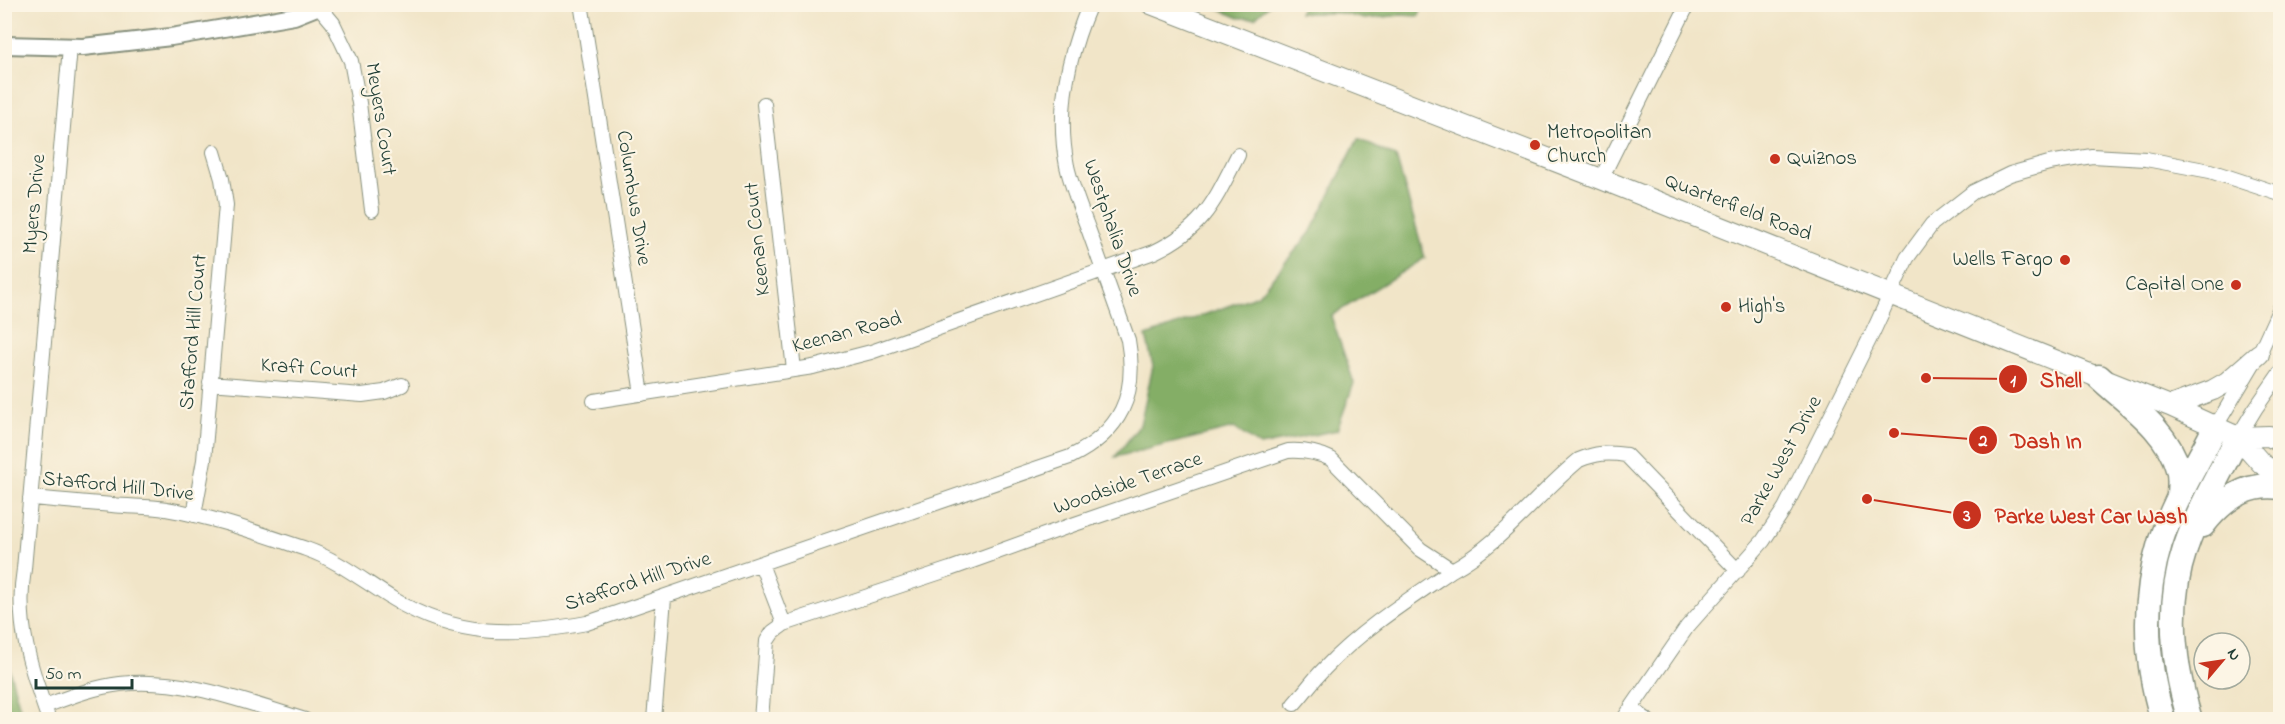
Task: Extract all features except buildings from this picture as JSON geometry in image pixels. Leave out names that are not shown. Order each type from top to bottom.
[{"type":"highway","points":[[2099,377],[2157,430],[2167,443],[2179,472],[2179,500]]},
{"type":"highway","points":[[2163,720],[2149,664],[2148,603],[2152,575],[2161,540],[2216,426]]},
{"type":"highway","points":[[2190,720],[2176,666],[2173,628],[2175,590],[2185,549],[2238,437]]},
{"type":"highway","points":[[2185,549],[2212,512],[2236,494],[2254,488],[2280,488]]},
{"type":"main road","name":"Quarterfield Road","points":[[1150,4],[1185,12],[2170,406],[2238,437],[2262,464],[2280,475]]},
{"type":"main road","points":[[2170,406],[2218,387],[2259,354]]},
{"type":"main road","name":"Quarterfield Road","points":[[2238,437],[2269,436],[2280,442]]},
{"type":"street","name":"Westphalia Drive","points":[[1090,4],[1071,55],[1063,105],[1063,134],[1067,166],[1128,340],[1132,361],[1132,382],[1128,396]]},
{"type":"street","points":[[1601,179],[1688,4]]},
{"type":"street","points":[[4,45],[70,48],[216,31],[294,16],[320,6]]},
{"type":"street","name":"Meyers Court","points":[[320,6],[333,23],[351,61],[359,103],[372,210]]},
{"type":"street","name":"Columbus Drive","points":[[582,9],[642,394]]},
{"type":"street","name":"Myers Drive","points":[[47,713],[25,645],[20,589],[70,48]]},
{"type":"street","name":"Keenan Court","points":[[764,104],[794,370]]},
{"type":"street","name":"Stafford Hill Court","points":[[194,515],[204,460],[226,205],[222,179],[214,152]]},
{"type":"street","name":"Keenan Road","points":[[594,401],[839,361],[871,352],[1154,252],[1190,231],[1215,200],[1238,155]]},
{"type":"street","name":"Parke West Drive","points":[[1627,714],[1687,627],[1763,541],[1785,508],[1907,258],[1932,224],[1973,192],[2010,174],[2049,163],[2092,156],[2146,159],[2210,171],[2280,194]]},
{"type":"street","points":[[2216,426],[2259,354],[2280,308]]},
{"type":"street","points":[[2238,437],[2280,373]]},
{"type":"street","name":"Kraft Court","points":[[210,383],[362,395],[384,392],[402,385]]},
{"type":"street","name":"Stafford Hill Drive","points":[[30,498],[164,509],[194,515],[309,550],[333,561],[413,610],[454,626],[477,631],[509,633],[586,623],[1070,456],[1084,450],[1107,432],[1116,421],[1128,396]]},
{"type":"street","name":"Woodside Terrace","points":[[784,624],[907,584],[1288,451],[1304,450],[1331,459],[1420,549],[1452,570]]},
{"type":"street","points":[[1294,704],[1324,669],[1349,646],[1404,603],[1452,570],[1475,558],[1579,460],[1595,453],[1611,452],[1626,455],[1738,571]]},
{"type":"street","points":[[761,564],[784,624],[773,632],[767,642],[761,720]]},
{"type":"street","points":[[654,720],[663,597]]},
{"type":"street","points":[[47,713],[98,688],[163,683],[208,692],[305,720]]},
{"type":"street","points":[[1627,714],[1647,720]]},
{"type":"green space","points":[[1303,4],[1423,5],[1419,16],[1401,15],[1365,19],[1339,13],[1299,13]]},
{"type":"green space","points":[[1209,5],[1269,5],[1255,18],[1239,18]]},
{"type":"green space","points":[[1358,139],[1396,157],[1425,258],[1331,316],[1354,383],[1337,430],[1260,446],[1234,428],[1115,457],[1140,425],[1153,366],[1146,336],[1258,295],[1310,233]]},
{"type":"green space","points":[[5,654],[23,719],[5,719]]},
{"type":"place","name":"Metropolitan Church","points":[[1535,145]]},
{"type":"place","name":"Quiznos","points":[[1775,159]]},
{"type":"place","name":"Wells Fargo","points":[[2065,260]]},
{"type":"place","name":"Capital One","points":[[2236,285]]},
{"type":"place","name":"High's","points":[[1726,307]]},
{"type":"place","name":"Shell","points":[[1926,378]]},
{"type":"place","name":"Dash In","points":[[1894,433]]},
{"type":"place","name":"Parke West Car Wash","points":[[1867,499]]}]
